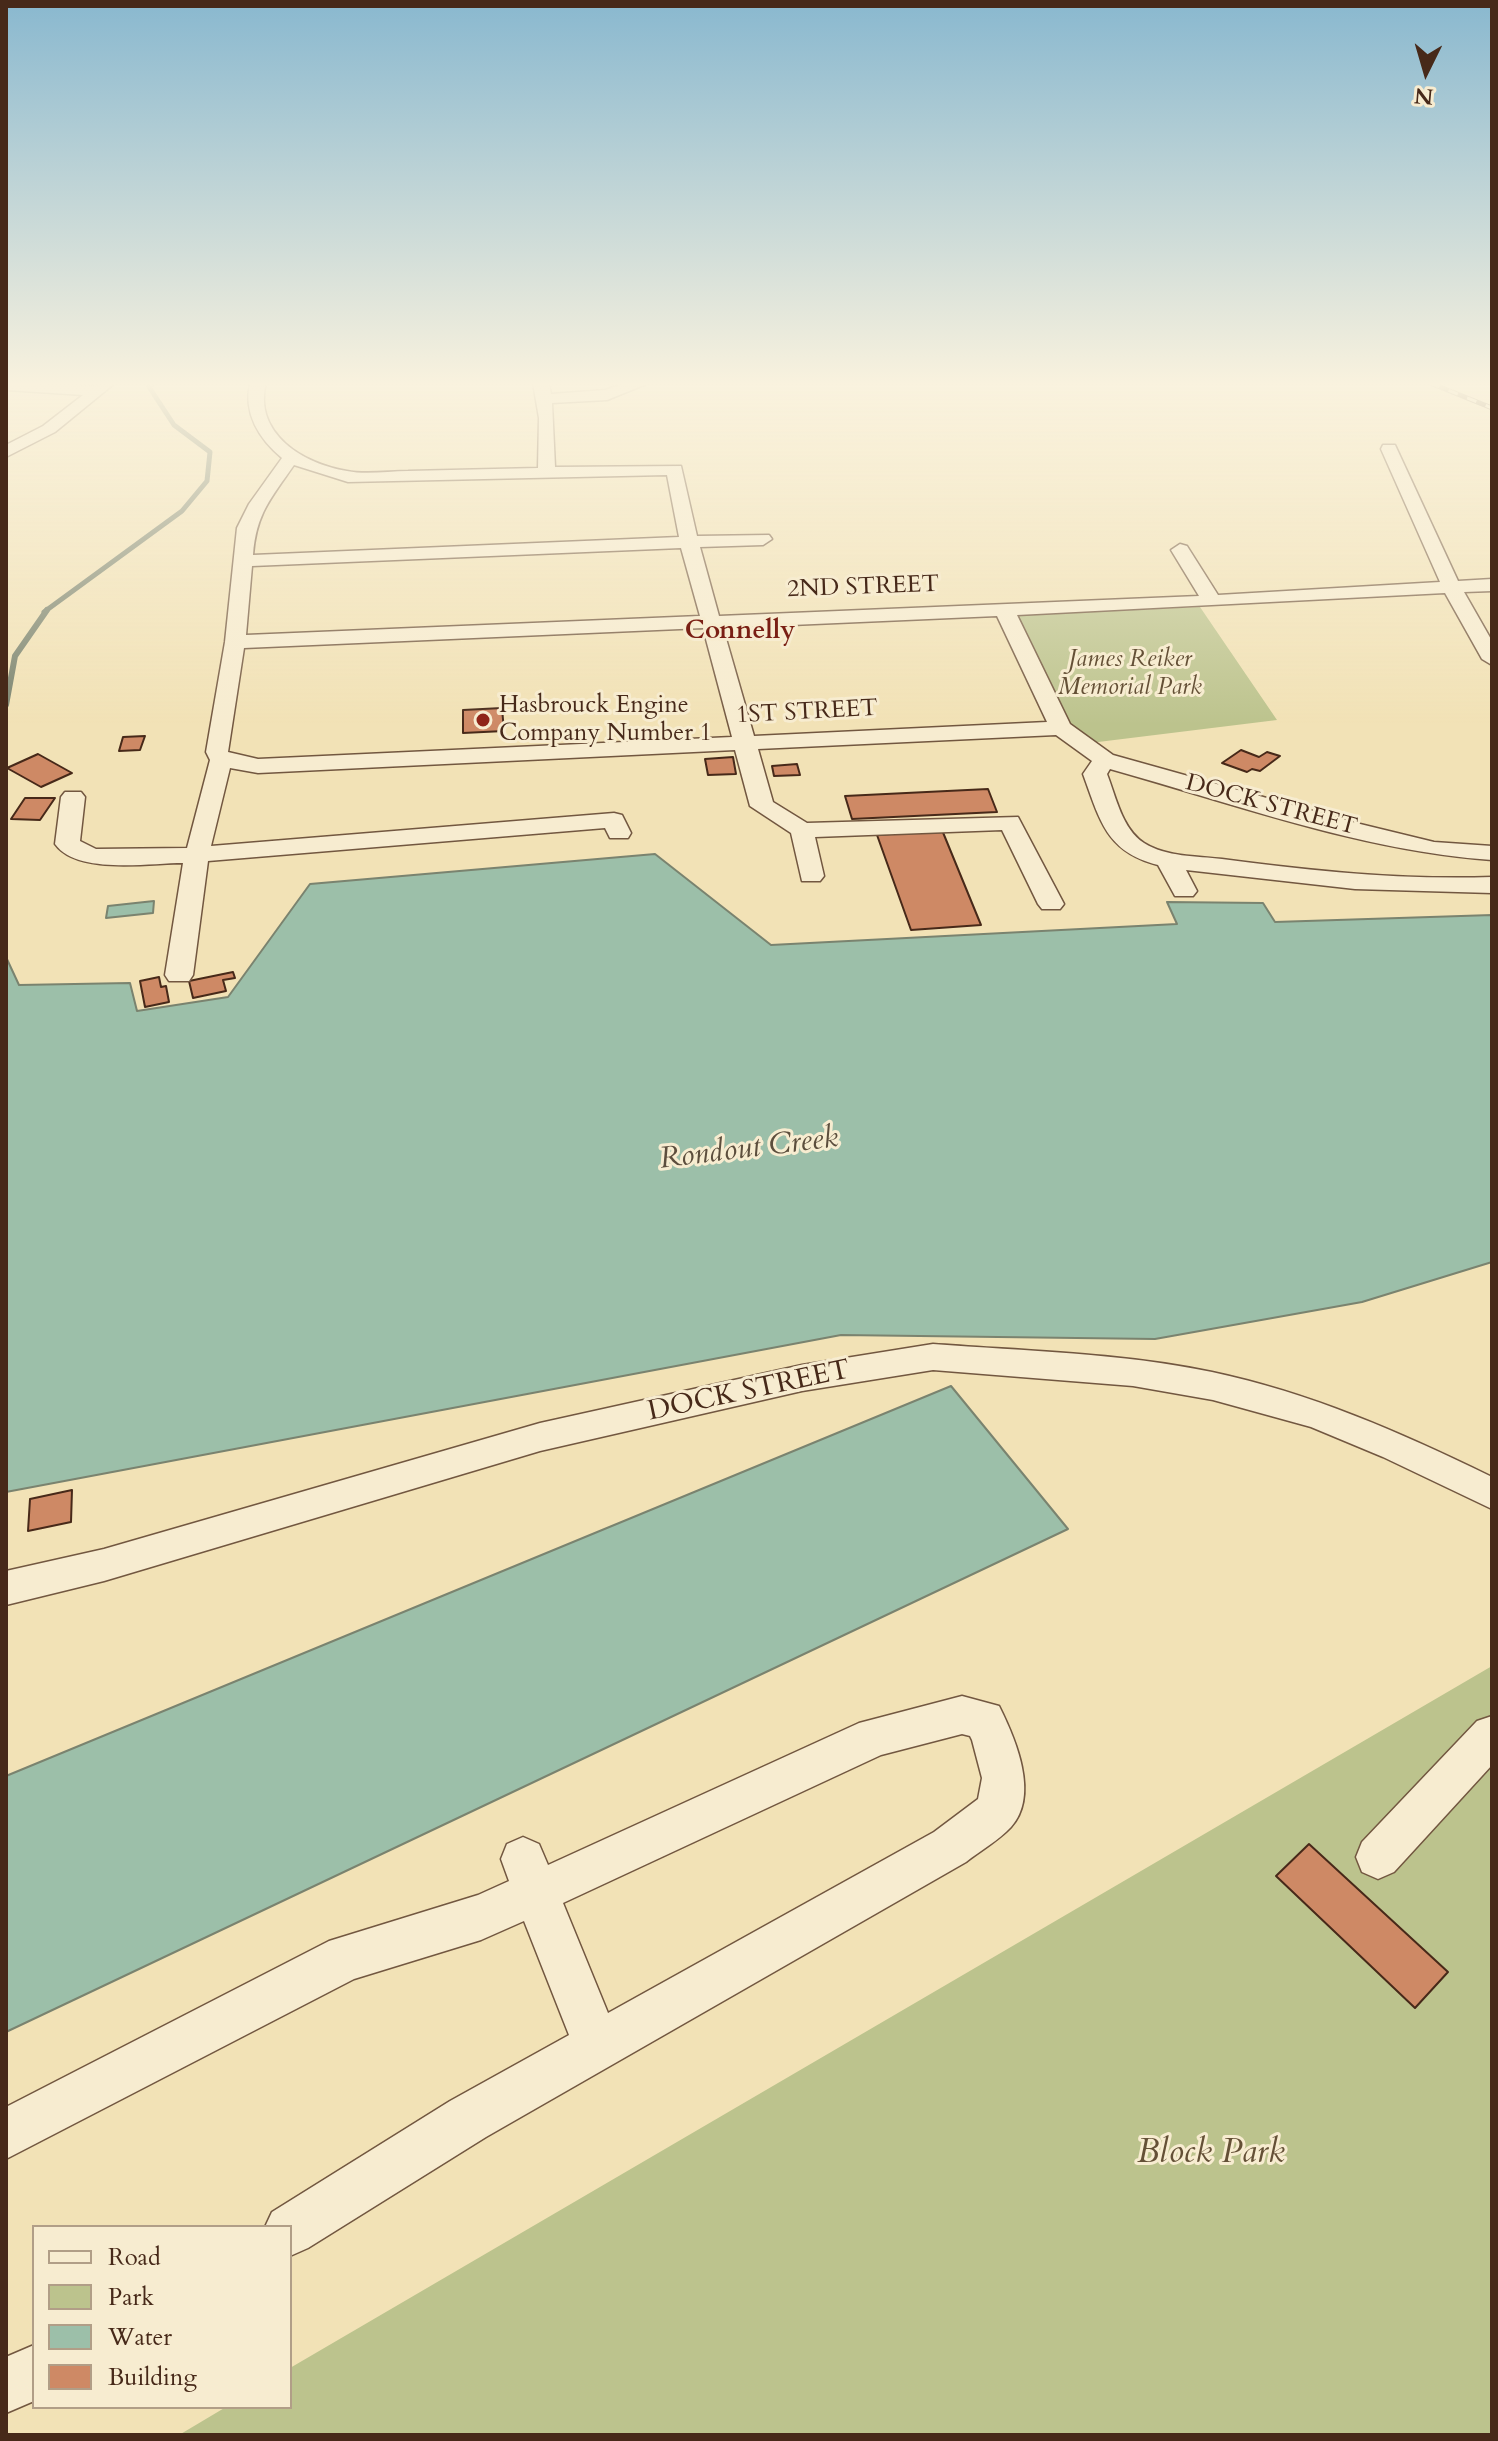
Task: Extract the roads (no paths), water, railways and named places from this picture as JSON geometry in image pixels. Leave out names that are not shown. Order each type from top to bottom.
[{"type":"street","points":[[179,975],[197,855],[221,760],[217,752],[235,642],[246,528],[263,497]]},
{"type":"street","points":[[679,497],[762,806],[802,830],[1010,822],[1051,904]]},
{"type":"street","points":[[1411,497],[1451,586],[1492,659]]},
{"type":"street","points":[[242,561],[763,539]]},
{"type":"street","points":[[1180,550],[1212,601]]},
{"type":"street","name":"2ND STREET","points":[[235,642],[1212,601],[1492,585]]},
{"type":"street","points":[[1004,609],[1061,728]]},
{"type":"street","name":"1ST STREET","points":[[221,760],[258,766],[1061,728]]},
{"type":"street","name":"DOCK STREET","points":[[1061,728],[1105,760],[1350,829],[1434,849],[1492,853]]},
{"type":"street","points":[[1105,760],[1095,774],[1117,826],[1134,848],[1168,859],[1323,881],[1446,887],[1492,885]]},
{"type":"street","points":[[73,797],[67,844],[91,857],[197,855],[614,820],[619,833]]},
{"type":"street","points":[[802,830],[811,876]]},
{"type":"street","points":[[1168,859],[1184,891]]},
{"type":"street","name":"DOCK STREET","points":[[6,1588],[104,1565],[540,1437],[802,1378],[933,1357],[1133,1373],[1213,1386],[1320,1416],[1396,1447],[1492,1494]]},
{"type":"street","points":[[6,2134],[346,1958],[481,1917],[530,1876],[874,1737],[926,1721],[962,1715],[984,1720],[993,1738],[1004,1778],[997,1811],[950,1847],[468,2119],[292,2229]]},
{"type":"street","points":[[1378,1857],[1492,1735]]},
{"type":"street","points":[[530,1876],[597,2046]]},
{"type":"street","points":[[6,2385],[32,2374]]},
{"type":"water","name":"Rondout Creek","points":[[655,854],[771,945],[1177,924],[1167,902],[1263,903],[1275,922],[1492,915],[1492,1262],[1362,1302],[1155,1339],[841,1335],[6,1492],[6,957],[19,985],[130,983],[137,1011],[228,997],[310,884]]},
{"type":"water","points":[[154,901],[153,913],[106,918],[108,906]]},
{"type":"water","points":[[951,1386],[1068,1529],[6,2032],[6,1776]]},
{"type":"waterway","points":[[44,612],[182,511],[194,497]]},
{"type":"waterway","points":[[6,705],[15,656],[47,610]]},
{"type":"place","name":"Hasbrouck Engine Company Number 1","points":[[483,720]]},
{"type":"district","name":"Connelly","points":[[740,632]]},
{"type":"park label","name":"James Reiker Memorial Park","points":[[1130,674]]},
{"type":"park label","name":"Block Park","points":[[1211,2154]]}]
